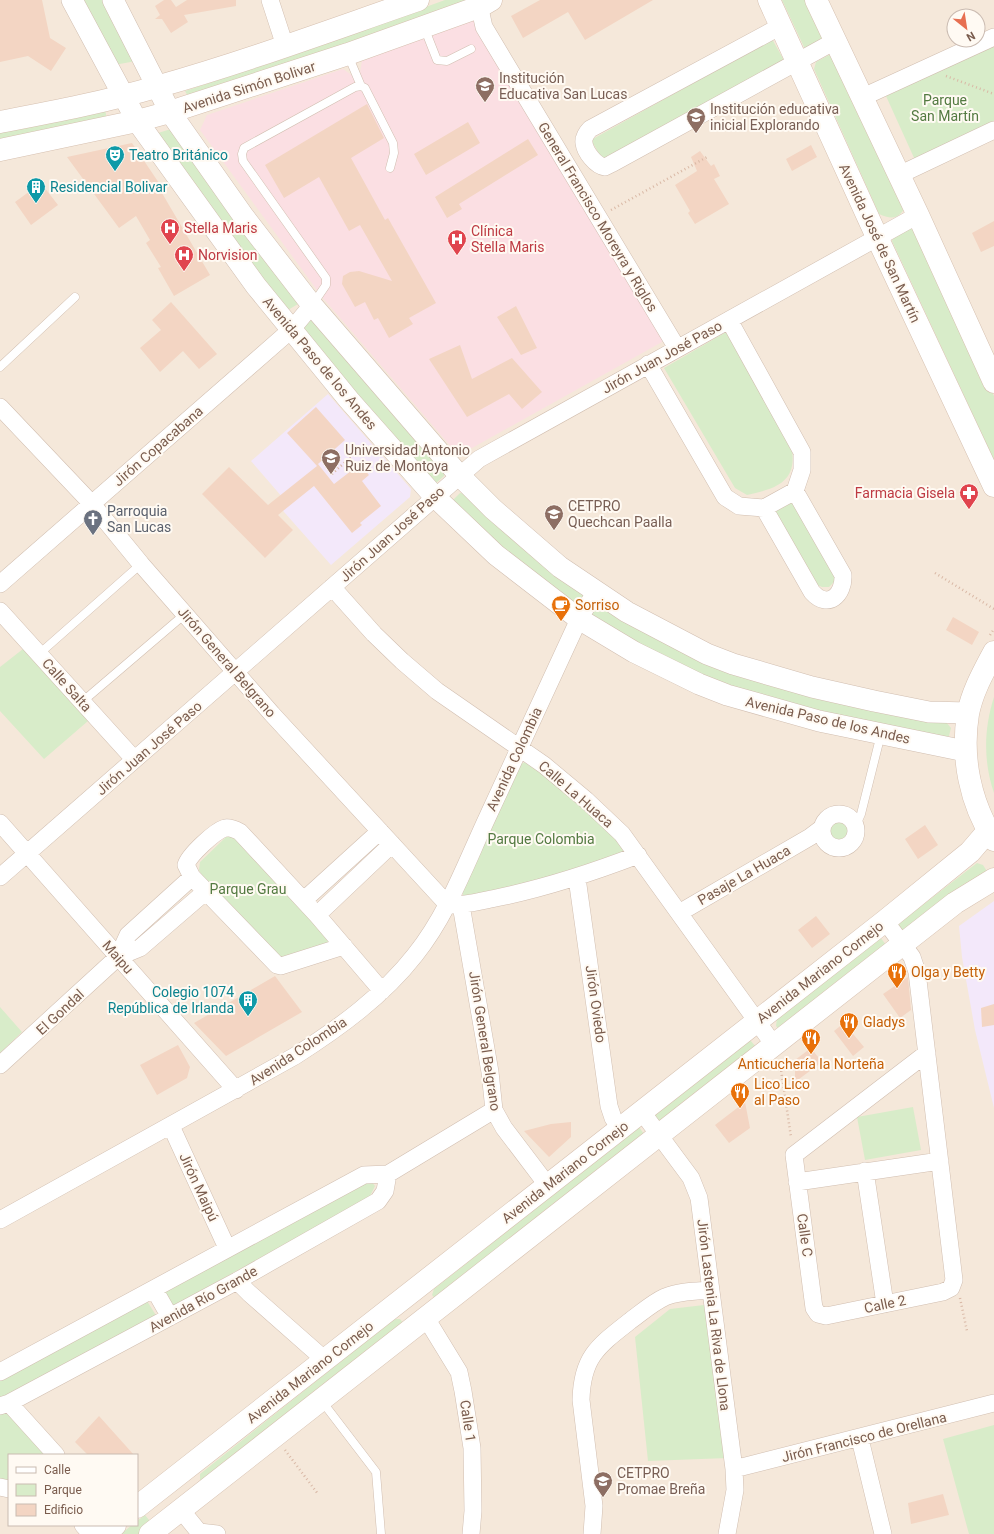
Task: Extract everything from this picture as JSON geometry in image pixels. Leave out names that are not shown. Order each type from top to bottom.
[{"type":"main road","name":"Avenida Simón Bolivar","points":[[0,122],[123,96],[157,87],[285,46],[418,0]]},
{"type":"main road","name":"Avenida José de San Martín","points":[[769,0],[877,237],[994,486]]},
{"type":"main road","points":[[816,0],[918,215],[988,350],[994,382]]},
{"type":"main road","name":"Avenida Simón Bolivar","points":[[0,150],[137,121],[170,112],[348,54],[424,27],[483,2]]},
{"type":"main road","points":[[991,835],[977,807],[971,785],[965,751],[968,713],[978,683],[994,652]]},
{"type":"main road","name":"Avenida Mariano Cornejo","points":[[144,1502],[885,922],[991,835]]},
{"type":"main road","name":"Avenida Mariano Cornejo","points":[[150,1534],[955,903],[994,879]]},
{"type":"main road","points":[[420,1294],[426,1300],[429,1307],[423,1320],[408,1324],[401,1318],[398,1311],[405,1298],[420,1294]]},
{"type":"main road","points":[[144,1502],[152,1504],[156,1511],[162,1516],[182,1510],[193,1492],[189,1485],[183,1480],[175,1478]]},
{"type":"main road","points":[[103,1534],[113,1526]]},
{"type":"street","name":"Avenida Paso de los Andes","points":[[72,0],[137,121],[256,286],[349,400],[434,496],[496,555],[580,619],[676,674],[727,695],[819,721],[965,751]]},
{"type":"street","name":"Avenida Paso de los Andes","points":[[112,0],[170,112],[244,217],[312,305],[460,475],[493,509],[560,567],[627,612],[676,638],[733,664],[812,687],[874,701],[929,712],[968,713]]},
{"type":"street","points":[[270,0],[285,46]]},
{"type":"street","name":"General Francisco Moreyra y Riglos","points":[[483,2],[484,27],[677,348]]},
{"type":"street","points":[[781,26],[590,129],[586,133],[584,144],[596,163],[605,167],[611,164],[835,41]]},
{"type":"street","points":[[863,97],[994,37]]},
{"type":"street","points":[[899,174],[994,130]]},
{"type":"street","name":"Jirón Juan José Paso","points":[[0,877],[134,759],[236,672],[434,496],[479,459],[918,215]]},
{"type":"street","points":[[220,236],[221,229],[228,222],[244,217]]},
{"type":"street","name":"Jirón Copacabana","points":[[0,584],[292,329],[312,305]]},
{"type":"street","points":[[648,364],[725,497],[739,506],[764,508],[795,491],[802,470],[802,452],[729,320]]},
{"type":"street","name":"Jirón General Belgrano","points":[[0,407],[92,504],[141,564],[272,714],[392,844],[454,905],[490,1072],[494,1110],[504,1128],[548,1186]]},
{"type":"street","points":[[764,508],[812,592],[817,598],[825,600],[834,598],[840,592],[843,585],[842,575],[795,491]]},
{"type":"street","name":"Calle La Huaca","points":[[332,587],[374,634],[402,661],[437,691],[544,765],[601,814],[625,838],[774,1045]]},
{"type":"street","name":"Avenida Colombia","points":[[0,1220],[236,1090],[321,1039],[382,991],[416,954],[454,905],[520,747],[580,619],[596,591]]},
{"type":"street","name":"Calle Salta","points":[[0,612],[134,759]]},
{"type":"street","points":[[834,814],[844,814],[856,820],[856,836],[848,846],[835,848],[819,835],[826,819],[834,814]]},
{"type":"street","name":"Maipu","points":[[0,823],[236,1090]]},
{"type":"street","points":[[344,946],[282,966],[277,965],[235,920],[205,892],[192,876],[186,865],[188,858],[225,828],[234,829],[240,832],[304,900],[344,946],[382,991]]},
{"type":"street","points":[[304,900],[380,831]]},
{"type":"street","name":"Pasaje La Huaca","points":[[679,913],[819,835]]},
{"type":"street","points":[[317,915],[392,844]]},
{"type":"street","points":[[454,905],[526,892],[577,878],[638,855]]},
{"type":"street","name":"El Gondal","points":[[118,957],[128,935],[192,876]]},
{"type":"street","name":"Jirón Oviedo","points":[[577,878],[609,1106],[613,1118],[620,1129]]},
{"type":"street","name":"El Gondal","points":[[0,1065],[118,957],[140,948],[205,892]]},
{"type":"street","points":[[885,922],[912,957],[917,972],[954,1280],[952,1288]]},
{"type":"street","points":[[794,1155],[927,1054]]},
{"type":"street","points":[[0,1371],[364,1175],[388,1174],[494,1110]]},
{"type":"street","name":"Jirón Lastenia La Riva de Llona","points":[[642,1112],[692,1178],[699,1198],[734,1469],[735,1490],[727,1534]]},
{"type":"street","name":"Jirón Maipú","points":[[171,1126],[227,1248]]},
{"type":"street","name":"Calle C","points":[[794,1155],[814,1308],[818,1314]]},
{"type":"street","points":[[798,1182],[940,1160]]},
{"type":"street","points":[[865,1171],[885,1304]]},
{"type":"street","name":"Avenida Río Grande","points":[[5,1405],[238,1281],[378,1201],[385,1191],[388,1174]]},
{"type":"street","points":[[238,1281],[249,1293],[325,1360]]},
{"type":"street","name":"Calle 2","points":[[818,1314],[826,1316],[943,1292],[952,1288]]},
{"type":"street","points":[[154,1289],[170,1317]]},
{"type":"street","points":[[592,1534],[594,1498],[581,1400],[581,1382],[585,1368],[593,1353],[604,1342],[652,1304],[677,1293],[710,1290]]},
{"type":"street","name":"Calle 1","points":[[423,1320],[459,1372],[472,1448],[473,1511],[471,1534]]},
{"type":"street","name":"Jirón Francisco de Orellana","points":[[734,1469],[860,1439],[994,1403]]},
{"type":"street","points":[[5,1405],[55,1454]]},
{"type":"street","points":[[860,1439],[883,1534]]},
{"type":"street","points":[[182,1510],[199,1533],[217,1534]]},
{"type":"street","points":[[84,1526],[92,1534]]},
{"type":"lane","points":[[424,27],[437,60],[447,61],[471,49]]},
{"type":"lane","points":[[348,54],[361,86],[365,88],[393,142],[394,152],[390,168]]},
{"type":"lane","points":[[312,305],[326,285],[326,278],[243,161],[242,154],[246,146],[355,87],[361,86]]},
{"type":"lane","points":[[0,368],[75,297]]},
{"type":"lane","points":[[39,654],[141,564]]},
{"type":"lane","points":[[82,702],[184,614]]},
{"type":"lane","points":[[856,820],[881,734]]},
{"type":"lane","points":[[321,1400],[376,1472],[381,1534]]},
{"type":"path","points":[[924,68],[994,94]]},
{"type":"path","points":[[598,217],[707,157]]},
{"type":"path","points":[[332,474],[362,447]]},
{"type":"path","points":[[935,573],[994,609]]},
{"type":"path","points":[[782,1067],[794,1155]]},
{"type":"path","points":[[952,1288],[960,1294],[967,1331]]},
{"type":"path","points":[[274,1437],[318,1494]]},
{"type":"shaded area","points":[[0,0],[994,0],[994,1534],[0,1534]]},
{"type":"shaded area","name":"Clínica Stella Maris","points":[[471,19],[484,27],[666,330],[662,342],[463,453],[453,449],[322,297],[200,130],[207,115],[343,69],[353,76],[360,73],[362,61]]},
{"type":"shaded area","name":"Universidad Antonio Ruiz de Montoya","points":[[328,394],[411,489],[410,497],[331,565],[277,504],[283,498],[251,461]]},
{"type":"shaded area","points":[[994,901],[994,1108],[975,1030],[962,957],[959,926]]},
{"type":"green space","points":[[80,0],[103,0],[136,61],[114,65]]},
{"type":"green space","points":[[445,0],[470,0],[189,98],[185,91],[291,56]]},
{"type":"green space","points":[[782,0],[811,0],[827,36],[810,51],[804,47]]},
{"type":"green space","points":[[772,39],[785,62],[604,162],[591,140]]},
{"type":"green space","name":"Parque San Martín","points":[[994,46],[994,124],[915,160],[886,96]]},
{"type":"green space","points":[[829,55],[836,57],[906,205],[904,210],[898,216],[888,217],[879,214],[814,69],[816,62]]},
{"type":"green space","points":[[105,109],[107,120],[0,141],[0,132]]},
{"type":"green space","points":[[171,129],[298,304],[288,310],[284,310],[158,133]]},
{"type":"green space","points":[[912,227],[916,229],[994,396],[994,460],[892,241],[895,234]]},
{"type":"green space","points":[[313,317],[444,470],[444,476],[436,483],[431,482],[301,327]]},
{"type":"green space","points":[[728,331],[792,450],[793,461],[791,470],[782,483],[766,490],[747,495],[735,488],[664,368]]},
{"type":"green space","points":[[460,493],[467,494],[583,590],[583,597],[576,603],[570,604],[525,571],[453,500]]},
{"type":"green space","points":[[792,502],[835,574],[834,582],[829,587],[822,587],[815,584],[774,511]]},
{"type":"green space","points":[[602,603],[652,634],[946,722],[951,728],[949,736],[945,739],[880,728],[699,678],[590,614],[595,604]]},
{"type":"green space","points":[[23,649],[88,721],[44,759],[0,711],[0,667]]},
{"type":"green space","points":[[994,697],[994,793],[988,769],[986,745],[988,721]]},
{"type":"green space","name":"Parque Colombia","points":[[525,762],[532,763],[627,848],[624,858],[471,902],[463,895],[463,889],[519,765]]},
{"type":"green space","points":[[841,820],[849,823],[852,831],[849,839],[841,842],[833,839],[830,831],[833,823]]},
{"type":"green space","name":"Parque Grau","points":[[226,837],[233,837],[239,841],[329,939],[326,946],[279,960],[203,878],[199,870],[200,862]]},
{"type":"green space","points":[[977,863],[983,865],[988,873],[912,943],[898,924]]},
{"type":"green space","points":[[880,937],[893,954],[783,1034],[776,1026],[777,1018]]},
{"type":"green space","points":[[0,1007],[22,1032],[0,1053]]},
{"type":"green space","points":[[750,1040],[764,1056],[664,1135],[649,1118]]},
{"type":"green space","points":[[913,1107],[921,1150],[865,1160],[857,1117]]},
{"type":"green space","points":[[639,1127],[651,1144],[440,1304],[432,1295],[434,1289]]},
{"type":"green space","points":[[371,1181],[375,1186],[369,1198],[171,1307],[161,1290]]},
{"type":"green space","points":[[147,1301],[157,1317],[0,1399],[0,1378]]},
{"type":"green space","points":[[704,1305],[728,1458],[648,1461],[635,1337],[670,1309]]},
{"type":"green space","points":[[394,1319],[400,1319],[408,1329],[200,1499],[200,1474]]},
{"type":"green space","points":[[6,1409],[48,1454],[8,1454],[8,1483],[0,1481],[0,1411]]},
{"type":"green space","points":[[994,1425],[994,1534],[969,1534],[943,1439]]},
{"type":"green space","points":[[145,1515],[157,1530],[151,1534],[121,1534],[131,1526],[138,1526],[138,1520]]},
{"type":"building","points":[[0,0],[42,0],[50,38],[66,48],[51,71],[28,56],[0,62]]},
{"type":"building","points":[[164,0],[171,0],[176,7],[187,0],[236,0],[236,6],[184,15],[188,22],[171,33],[162,19],[155,19],[160,15],[155,6]]},
{"type":"building","points":[[540,0],[653,0],[585,40],[568,12],[523,38],[511,16]]},
{"type":"building","points":[[367,104],[384,138],[351,158],[385,220],[388,218],[436,303],[409,318],[413,324],[389,338],[378,318],[374,320],[365,302],[355,307],[342,284],[343,276],[350,272],[359,271],[392,281],[360,225],[349,231],[319,177],[284,198],[265,165]]},
{"type":"building","points":[[468,122],[480,143],[426,175],[414,154]]},
{"type":"building","points":[[528,139],[538,155],[459,204],[462,209],[447,218],[435,197]]},
{"type":"building","points":[[132,143],[161,186],[159,188],[210,275],[174,296],[158,268],[161,267],[146,243],[150,240],[136,216],[119,228],[67,157]]},
{"type":"building","points":[[811,145],[817,157],[792,171],[786,159]]},
{"type":"building","points":[[700,151],[711,166],[714,164],[720,176],[714,179],[729,204],[695,224],[688,213],[690,211],[675,185],[697,171],[691,157]]},
{"type":"building","name":"Residencial Bolivar","points":[[41,183],[58,205],[31,225],[15,202]]},
{"type":"building","points":[[994,221],[994,246],[981,252],[972,233]]},
{"type":"building","points":[[171,302],[217,354],[199,369],[183,351],[160,372],[140,348],[161,330],[152,320]]},
{"type":"building","points":[[516,306],[537,348],[521,355],[497,317]]},
{"type":"building","points":[[460,345],[472,379],[512,358],[542,392],[522,409],[509,394],[467,417],[429,359]]},
{"type":"building","points":[[316,407],[345,440],[318,464],[334,484],[360,464],[369,475],[362,481],[381,506],[360,523],[362,525],[352,533],[314,486],[278,515],[293,530],[265,558],[202,494],[229,467],[268,505],[317,466],[287,433]]},
{"type":"building","points":[[953,617],[979,632],[972,645],[946,630]]},
{"type":"building","points":[[925,825],[938,845],[918,859],[905,839]]},
{"type":"building","points":[[816,916],[830,934],[812,948],[798,930]]},
{"type":"building","name":"Colegio 1074 República de Irlanda","points":[[275,976],[302,1012],[226,1056],[194,1023]]},
{"type":"building","points":[[908,977],[911,1010],[900,1018],[883,994]]},
{"type":"building","points":[[994,1004],[994,1025],[982,1027],[981,1008]]},
{"type":"building","name":"Gladys","points":[[844,1023],[864,1047],[853,1056],[834,1031]]},
{"type":"building","points":[[178,1045],[190,1067],[187,1078],[157,1095],[140,1065]]},
{"type":"building","points":[[811,1048],[822,1062],[795,1082],[795,1060]]},
{"type":"building","points":[[745,1102],[750,1128],[729,1143],[715,1125]]},
{"type":"building","points":[[571,1122],[571,1137],[549,1157],[524,1131],[551,1124]]},
{"type":"building","points":[[99,1416],[133,1454],[87,1454],[75,1442]]},
{"type":"building","points":[[943,1494],[949,1515],[911,1524],[908,1503]]},
{"type":"place","name":"Institución Educativa San Lucas","points":[[485,103]]},
{"type":"place","name":"Institución educativa inicial Explorando","points":[[696,134]]},
{"type":"place","name":"Teatro Británico","points":[[115,172]]},
{"type":"place","name":"Residencial Bolivar","points":[[36,204]]},
{"type":"place","name":"Stella Maris","points":[[170,245]]},
{"type":"place","name":"Clínica Stella Maris","points":[[457,256]]},
{"type":"place","name":"Norvision","points":[[184,272]]},
{"type":"place","name":"Universidad Antonio Ruiz de Montoya","points":[[331,475]]},
{"type":"place","name":"Farmacia Gisela","points":[[969,510]]},
{"type":"place","name":"CETPRO Quechcan Paalla","points":[[554,531]]},
{"type":"place","name":"Parroquia San Lucas","points":[[93,536]]},
{"type":"place","name":"Sorriso","points":[[561,622]]},
{"type":"place","name":"Olga y Betty","points":[[897,989]]},
{"type":"place","name":"Colegio 1074 República de Irlanda","points":[[248,1017]]},
{"type":"place","name":"Gladys","points":[[849,1039]]},
{"type":"place","name":"Anticuchería la Norteña","points":[[811,1055]]},
{"type":"place","name":"Lico Lico al Paso","points":[[740,1109]]},
{"type":"place","name":"CETPRO Promae Breña","points":[[603,1498]]}]
